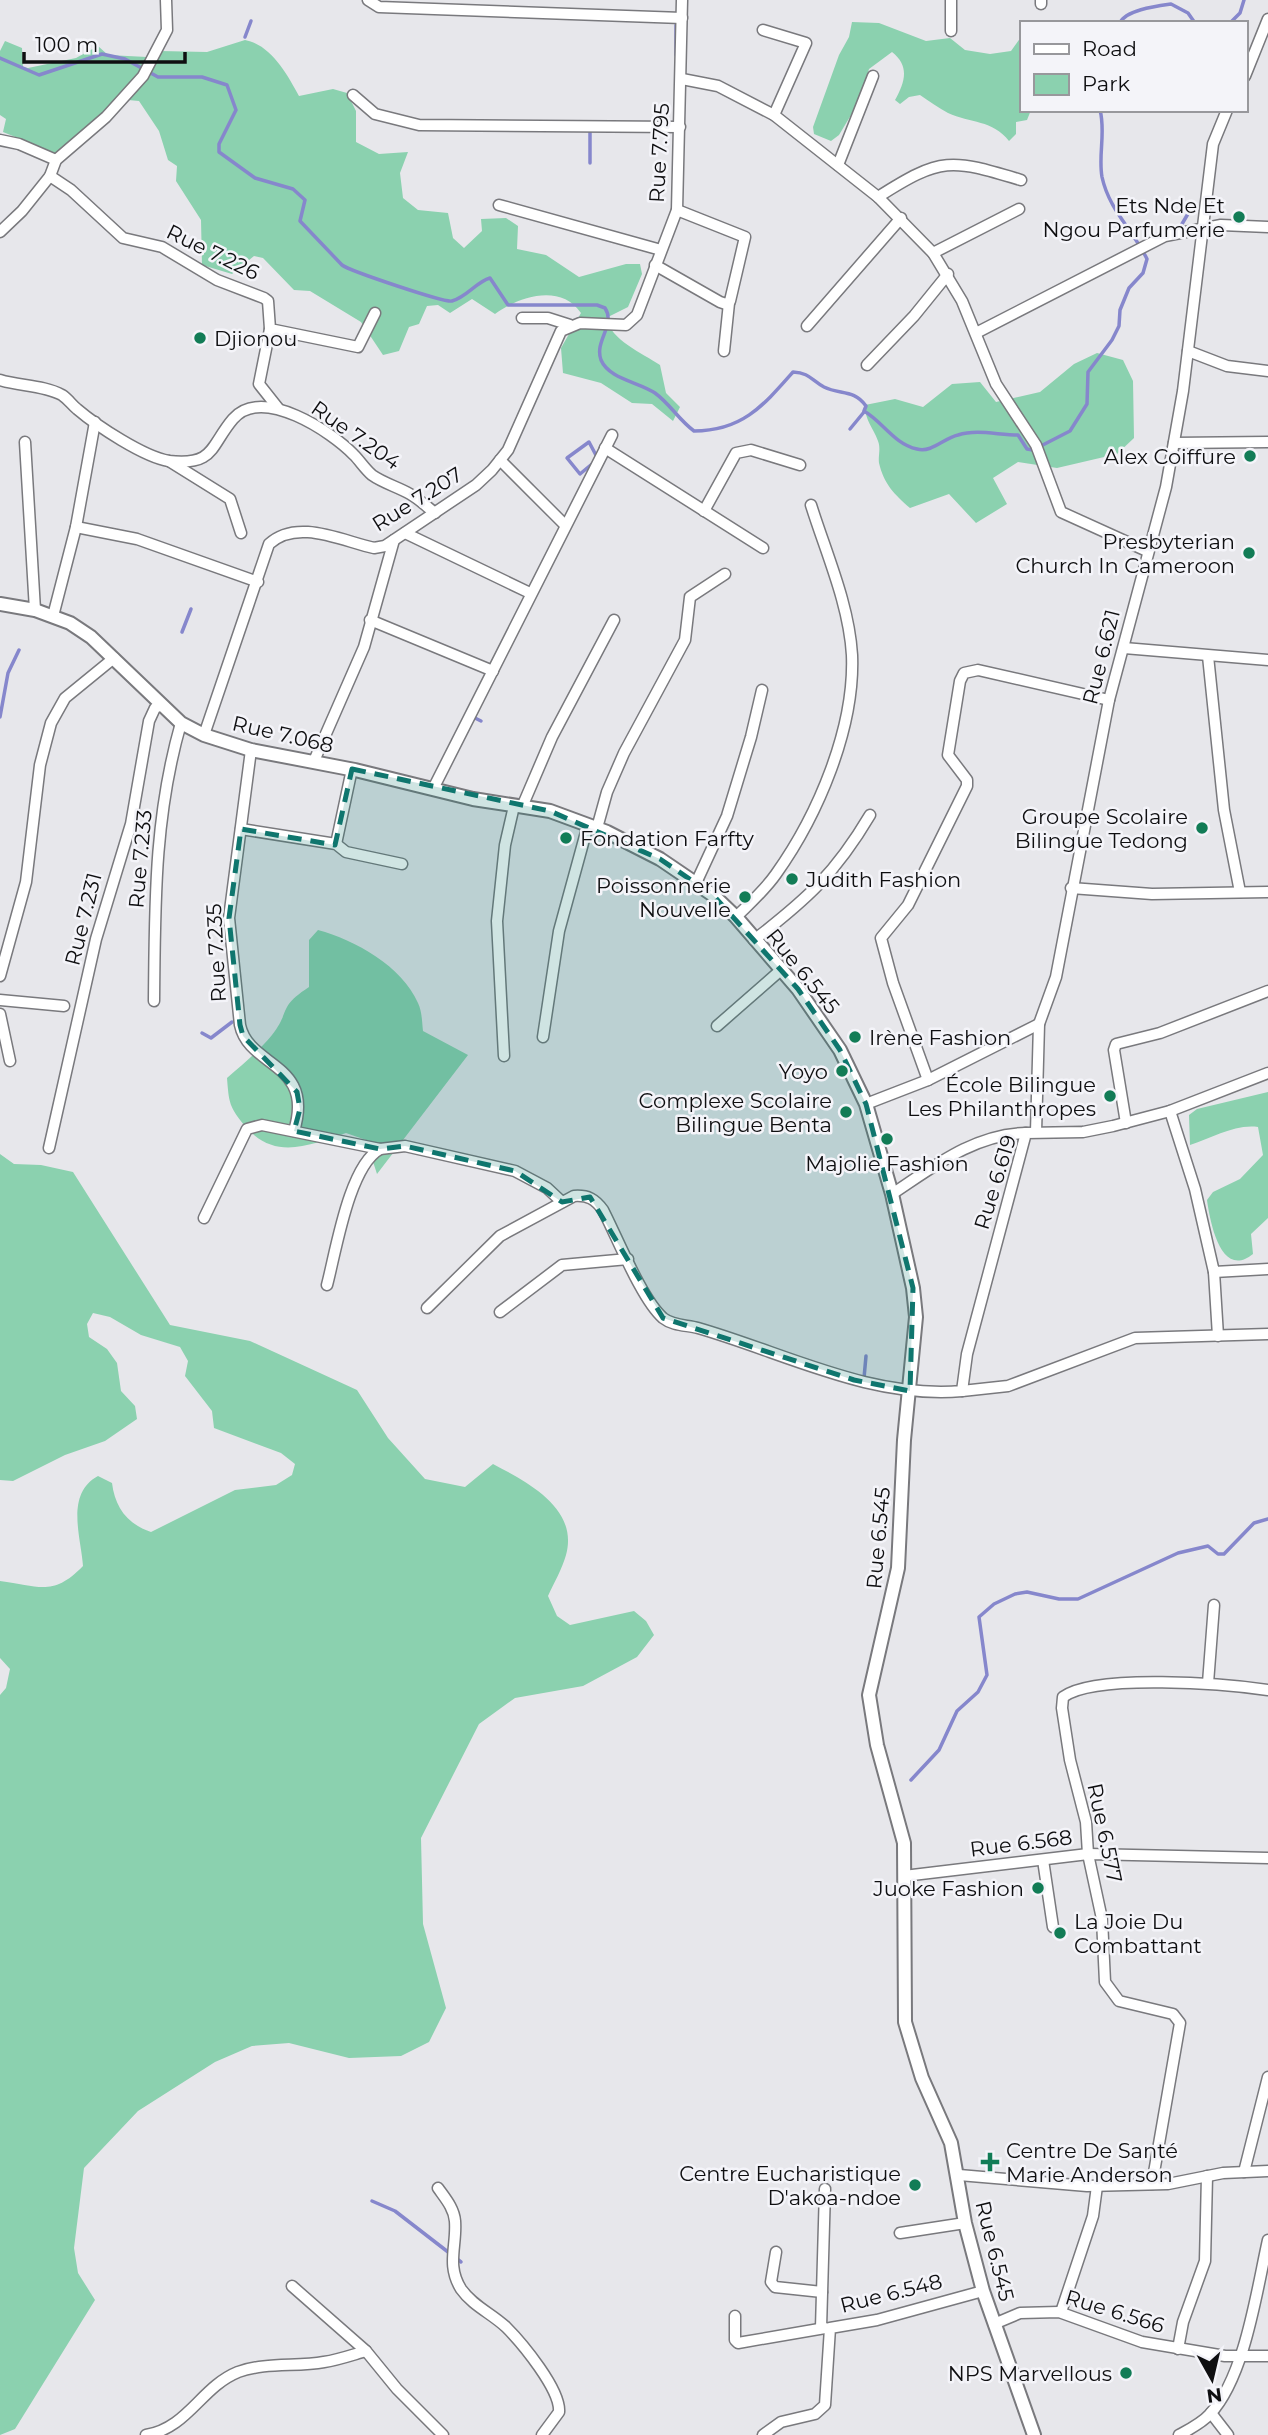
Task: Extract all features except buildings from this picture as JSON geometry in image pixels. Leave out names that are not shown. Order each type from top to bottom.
[{"type":"street","points":[[0,232],[22,211],[50,176],[56,160],[106,117],[146,71],[167,30],[166,0]]},
{"type":"street","points":[[368,0],[379,7],[682,18]]},
{"type":"street","name":"Rue 7.795","points":[[570,325],[626,326],[637,315],[677,210],[682,0]]},
{"type":"street","points":[[951,0],[951,31]]},
{"type":"street","points":[[1247,71],[1268,19]]},
{"type":"street","points":[[763,30],[806,43],[774,115]]},
{"type":"street","points":[[838,165],[873,76]]},
{"type":"street","points":[[682,79],[718,86],[774,115],[901,218],[948,274],[996,384],[1036,445],[1063,516],[1147,551]]},
{"type":"street","points":[[353,94],[375,114],[419,125],[680,127]]},
{"type":"street","name":"Rue 6.621","points":[[1031,1132],[1039,1024],[1056,977],[1071,888],[1110,700],[1174,443],[1213,144],[1226,112]]},
{"type":"street","points":[[0,140],[19,144],[56,160]]},
{"type":"street","points":[[878,197],[916,173],[945,163],[980,168],[1021,180]]},
{"type":"street","name":"Rue 7.226","points":[[50,176],[71,190],[123,239],[162,247],[217,281],[264,298],[268,301],[270,329]]},
{"type":"street","points":[[499,205],[662,250]]},
{"type":"street","points":[[933,253],[1019,209]]},
{"type":"street","points":[[677,210],[746,237],[742,263],[729,303],[724,351]]},
{"type":"street","points":[[807,326],[901,218]]},
{"type":"street","points":[[976,333],[1180,230],[1234,224],[1268,228]]},
{"type":"street","points":[[655,265],[720,302],[729,303]]},
{"type":"street","points":[[867,365],[914,316],[948,274]]},
{"type":"street","points":[[278,408],[259,384],[270,329],[358,346],[361,345],[375,313]]},
{"type":"street","points":[[522,318],[548,318],[570,325]]},
{"type":"street","name":"Rue 7.207","points":[[204,735],[270,544],[283,535],[311,532],[380,548],[477,485],[500,460],[516,434],[561,331],[570,325]]},
{"type":"street","points":[[1188,351],[1227,366],[1268,371]]},
{"type":"street","name":"Rue 7.204","points":[[0,380],[47,389],[63,396],[95,422],[148,454],[168,461],[205,458],[212,453],[235,416],[257,408],[278,408],[335,440],[372,474],[411,494],[435,513]]},
{"type":"street","points":[[53,615],[76,527],[95,422]]},
{"type":"street","points":[[434,787],[612,435]]},
{"type":"street","points":[[25,442],[35,610]]},
{"type":"street","points":[[1174,443],[1268,442]]},
{"type":"street","points":[[605,448],[763,548]]},
{"type":"street","points":[[704,511],[736,453],[751,450],[800,464]]},
{"type":"street","points":[[500,460],[565,525]]},
{"type":"street","points":[[168,461],[230,499],[241,533]]},
{"type":"street","points":[[736,918],[775,876],[789,855],[813,807],[849,717],[852,654],[847,623],[811,505]]},
{"type":"street","points":[[76,527],[137,539],[258,582]]},
{"type":"street","points":[[405,533],[530,593]]},
{"type":"street","points":[[314,761],[364,647],[394,540]]},
{"type":"street","points":[[543,1037],[559,931],[593,827],[624,753],[685,640],[690,597],[725,574]]},
{"type":"street","name":"Rue 7.068","points":[[0,604],[53,615],[91,637],[181,723],[204,735],[251,751],[314,761],[518,807]]},
{"type":"street","points":[[370,620],[493,671]]},
{"type":"street","points":[[504,1056],[497,921],[505,845],[518,807],[614,620]]},
{"type":"street","points":[[1124,648],[1268,660]]},
{"type":"street","points":[[1208,656],[1224,810],[1240,892]]},
{"type":"street","points":[[0,976],[26,883],[40,765],[51,723],[65,698],[114,658]]},
{"type":"street","points":[[928,1080],[892,983],[881,938],[908,905],[967,786],[967,780],[948,755],[960,681],[964,673],[985,671],[1110,700]]},
{"type":"street","points":[[696,883],[727,816],[762,690]]},
{"type":"street","name":"Rue 7.231","points":[[48,1148],[96,939],[131,824],[149,721],[155,708],[162,705]]},
{"type":"street","name":"Rue 7.233","points":[[154,1001],[154,879],[166,788],[181,723]]},
{"type":"street","name":"Rue 7.235","points":[[251,751],[229,918],[240,1025],[243,1036],[281,1070],[297,1092],[300,1110],[294,1131]]},
{"type":"street","points":[[336,844],[352,769]]},
{"type":"street","name":"Rue 6.545","points":[[518,807],[550,811],[593,827],[660,859],[696,883],[736,918],[782,969],[840,1050],[866,1104],[892,1194],[913,1288],[916,1317],[898,1568],[869,1695],[877,1745],[904,1843],[905,2022],[922,2078],[951,2143],[959,2175],[965,2223],[983,2291],[1028,2410],[1034,2435]]},
{"type":"street","points":[[754,940],[798,907],[822,883],[870,816]]},
{"type":"street","points":[[241,830],[336,844],[346,852],[402,864]]},
{"type":"street","points":[[1071,888],[1152,894],[1268,891]]},
{"type":"street","points":[[717,1026],[782,969]]},
{"type":"street","points":[[1126,1123],[1114,1050],[1116,1044],[1160,1033],[1268,991]]},
{"type":"street","points":[[0,1000],[64,1006]]},
{"type":"street","points":[[0,1014],[10,1061]]},
{"type":"street","points":[[866,1104],[928,1080],[1039,1024]]},
{"type":"street","name":"Rue 6.619","points":[[962,1391],[967,1354],[1031,1132],[1083,1132],[1126,1123],[1170,1111],[1268,1073]]},
{"type":"street","points":[[1170,1111],[1195,1189],[1214,1272],[1218,1336]]},
{"type":"street","points":[[204,1218],[247,1129],[262,1125],[380,1149],[405,1146],[515,1171],[547,1188],[562,1202]]},
{"type":"street","points":[[892,1194],[950,1155],[982,1141],[1031,1132]]},
{"type":"street","points":[[327,1285],[355,1182],[367,1159],[380,1149]]},
{"type":"street","points":[[426,1308],[500,1236],[562,1202],[583,1195],[597,1202],[655,1308],[670,1322],[698,1328],[854,1380],[909,1391],[962,1391],[1008,1386],[1135,1339],[1268,1334]]},
{"type":"street","points":[[500,1312],[562,1265],[628,1259]]},
{"type":"street","points":[[1214,1272],[1268,1269]]},
{"type":"street","points":[[1214,1605],[1208,1683],[1268,1690]]},
{"type":"street","name":"Rue 6.577","points":[[1152,2184],[1180,2022],[1173,2014],[1119,2001],[1105,1982],[1102,1919],[1088,1854],[1086,1822],[1070,1760],[1062,1709],[1063,1697],[1070,1692],[1098,1686],[1208,1683]]},
{"type":"street","name":"Rue 6.568","points":[[904,1875],[1088,1854],[1151,1853],[1268,1858]]},
{"type":"street","points":[[1043,1860],[1053,1927]]},
{"type":"street","points":[[1244,2172],[1268,2077]]},
{"type":"street","points":[[959,2175],[1045,2185],[1097,2186],[1152,2184],[1268,2171]]},
{"type":"street","points":[[1178,2349],[1183,2322],[1205,2262],[1207,2176]]},
{"type":"street","points":[[1062,2312],[1093,2216],[1097,2186]]},
{"type":"street","points":[[438,2188],[451,2205],[455,2219],[450,2262],[460,2287],[472,2302],[508,2329],[555,2390],[559,2412],[542,2435]]},
{"type":"street","points":[[735,2316],[735,2340],[738,2343],[825,2328],[822,2292],[825,2189]]},
{"type":"street","points":[[900,2233],[965,2223]]},
{"type":"street","points":[[1179,2435],[1212,2413],[1239,2357],[1250,2326],[1268,2240]]},
{"type":"street","points":[[775,2252],[771,2282],[775,2287],[822,2292]]},
{"type":"street","points":[[292,2286],[366,2351],[397,2389],[443,2435]]},
{"type":"street","name":"Rue 6.548","points":[[763,2435],[781,2422],[815,2414],[825,2406],[825,2328],[877,2320],[983,2291]]},
{"type":"street","name":"Rue 6.566","points":[[994,2324],[1020,2313],[1062,2312],[1142,2342],[1239,2357],[1268,2356]]},
{"type":"street","points":[[146,2435],[165,2432],[214,2388],[238,2372],[288,2363],[323,2362],[366,2351]]},
{"type":"street","points":[[1212,2413],[1228,2435]]},
{"type":"highlighted area","points":[[352,769],[550,811],[660,859],[713,895],[798,989],[840,1050],[866,1104],[913,1288],[910,1391],[854,1380],[663,1318],[590,1197],[562,1202],[515,1171],[405,1146],[380,1149],[294,1131],[300,1109],[297,1092],[243,1036],[240,1025],[229,918],[241,829],[335,845]]},
{"type":"green space","points":[[852,22],[879,23],[926,41],[950,38],[965,50],[990,54],[1011,51],[1020,38],[1020,112],[1030,112],[1027,120],[1016,122],[1016,134],[1009,141],[996,129],[948,113],[920,95],[909,97],[900,104],[895,100],[904,74],[898,57],[892,52],[869,69],[860,100],[839,135],[831,141],[814,134],[813,127],[839,55],[849,37]]},
{"type":"green space","points":[[245,40],[270,54],[299,96],[333,89],[347,93],[356,111],[356,142],[379,154],[408,152],[400,173],[403,198],[418,210],[448,213],[453,238],[464,248],[482,231],[481,219],[506,218],[518,226],[517,249],[546,255],[579,277],[626,264],[640,264],[642,274],[628,307],[606,318],[614,333],[636,351],[660,365],[666,393],[680,407],[673,421],[652,404],[632,403],[601,383],[563,373],[561,348],[581,313],[573,304],[562,298],[551,295],[527,298],[495,314],[472,299],[450,313],[438,305],[427,306],[419,324],[409,327],[399,351],[383,355],[361,322],[310,291],[294,290],[263,258],[254,256],[232,274],[202,265],[201,220],[176,181],[177,166],[168,160],[159,131],[139,101],[128,100],[55,153],[3,132],[6,119],[0,115],[0,51],[5,41],[22,48],[23,67],[28,68],[76,58],[98,46],[108,55],[147,57],[160,51],[207,52]]},
{"type":"green space","points":[[1097,353],[1123,360],[1133,381],[1134,438],[1117,454],[1057,468],[1018,462],[993,478],[1007,504],[976,523],[949,494],[910,508],[887,483],[879,463],[879,444],[868,420],[865,405],[895,399],[923,407],[952,384],[980,382],[996,402],[1040,392],[1074,364]]},
{"type":"green space","points":[[318,930],[347,940],[389,966],[401,977],[418,1003],[423,1031],[468,1055],[377,1174],[366,1140],[346,1133],[293,1147],[269,1144],[257,1138],[246,1127],[229,1099],[227,1078],[267,1041],[278,1027],[288,1005],[309,987],[309,940]]},
{"type":"green space","points":[[1268,1092],[1268,1218],[1251,1234],[1253,1254],[1242,1260],[1233,1260],[1225,1254],[1214,1234],[1207,1200],[1213,1192],[1240,1179],[1263,1155],[1258,1127],[1232,1130],[1190,1145],[1189,1115],[1197,1109]]},
{"type":"green space","points":[[0,1154],[14,1164],[41,1165],[73,1172],[170,1325],[250,1341],[357,1390],[388,1438],[425,1479],[465,1487],[493,1464],[534,1488],[558,1510],[565,1523],[568,1538],[566,1555],[548,1596],[557,1616],[570,1625],[634,1611],[646,1621],[654,1635],[637,1657],[583,1686],[515,1698],[479,1724],[421,1838],[423,1924],[446,2008],[429,2042],[401,2056],[349,2058],[289,2043],[252,2046],[215,2062],[138,2111],[84,2168],[74,2248],[78,2273],[95,2300],[15,2429],[0,2435],[0,1695],[6,1688],[10,1669],[0,1658],[0,1581],[36,1587],[54,1586],[83,1566],[78,1505],[81,1494],[98,1476],[112,1483],[116,1500],[124,1514],[135,1524],[151,1532],[235,1490],[276,1485],[292,1475],[295,1464],[281,1453],[214,1428],[212,1411],[185,1376],[188,1361],[180,1347],[141,1335],[110,1317],[93,1313],[87,1324],[89,1337],[107,1349],[117,1363],[121,1391],[135,1406],[137,1419],[105,1441],[65,1455],[13,1481],[0,1480]]},
{"type":"waterway","points":[[1232,21],[1240,13],[1244,0]]},
{"type":"waterway","points":[[1122,21],[1135,12],[1171,4],[1188,13],[1194,21]]},
{"type":"waterway","points":[[245,37],[251,21]]},
{"type":"waterway","points":[[676,25],[676,55]]},
{"type":"waterway","points":[[0,58],[39,75],[102,54],[125,59],[158,77],[202,77],[227,85],[236,110],[219,144],[219,152],[255,178],[293,189],[305,200],[300,221],[342,265],[397,286],[452,301],[490,278],[508,305],[597,305],[605,308],[608,321],[600,346],[601,360],[605,366],[617,376],[655,393],[694,431],[726,427],[739,421],[761,406],[793,372],[807,375],[830,389],[857,397],[866,406],[864,411],[895,438],[922,450],[958,435],[980,432],[1018,435],[1027,449],[1033,450],[1070,431],[1087,404],[1088,372],[1112,340],[1119,326],[1120,310],[1129,288],[1143,273],[1147,259],[1105,189],[1101,169],[1100,112]]},
{"type":"waterway","points":[[590,129],[590,163]]},
{"type":"waterway","points":[[1179,229],[1192,207]]},
{"type":"waterway","points":[[850,429],[864,412]]},
{"type":"waterway","points":[[589,442],[598,459],[580,474],[567,458],[589,442]]},
{"type":"waterway","points":[[182,632],[191,609]]},
{"type":"waterway","points":[[0,717],[8,673],[19,650]]},
{"type":"waterway","points":[[475,718],[481,721]]},
{"type":"waterway","points":[[202,1033],[211,1038],[232,1022]]},
{"type":"waterway","points":[[864,1378],[866,1356]]},
{"type":"waterway","points":[[911,1780],[939,1750],[957,1711],[978,1692],[987,1675],[979,1617],[994,1604],[1015,1594],[1027,1592],[1059,1599],[1078,1599],[1178,1553],[1208,1546],[1218,1554],[1224,1554],[1254,1523],[1268,1519]]},
{"type":"waterway","points":[[372,2201],[395,2211],[461,2262]]},
{"type":"place","name":"Ets Nde Et Ngou Parfumerie","points":[[1239,217]]},
{"type":"place","name":"Djionou","points":[[200,338]]},
{"type":"place","name":"Alex Coiffure","points":[[1250,456]]},
{"type":"place","name":"Presbyterian Church In Cameroon","points":[[1249,553]]},
{"type":"place","name":"Groupe Scolaire Bilingue Tedong","points":[[1202,828]]},
{"type":"place","name":"Fondation Farfty","points":[[566,838]]},
{"type":"place","name":"Judith Fashion","points":[[792,879]]},
{"type":"place","name":"Poissonnerie Nouvelle","points":[[745,897]]},
{"type":"place","name":"Irène Fashion","points":[[855,1037]]},
{"type":"place","name":"Yoyo","points":[[842,1071]]},
{"type":"place","name":"École Bilingue Les Philanthropes","points":[[1110,1096]]},
{"type":"place","name":"Complexe Scolaire Bilingue Benta","points":[[846,1112]]},
{"type":"place","name":"Majolie Fashion","points":[[887,1139]]},
{"type":"place","name":"Juoke Fashion","points":[[1038,1888]]},
{"type":"place","name":"La Joie Du Combattant","points":[[1060,1933]]},
{"type":"place","name":"Centre De Santé Marie Anderson","points":[[990,2162]]},
{"type":"place","name":"Centre Eucharistique D'akoa-ndoe","points":[[915,2185]]},
{"type":"place","name":"NPS Marvellous","points":[[1126,2373]]}]
